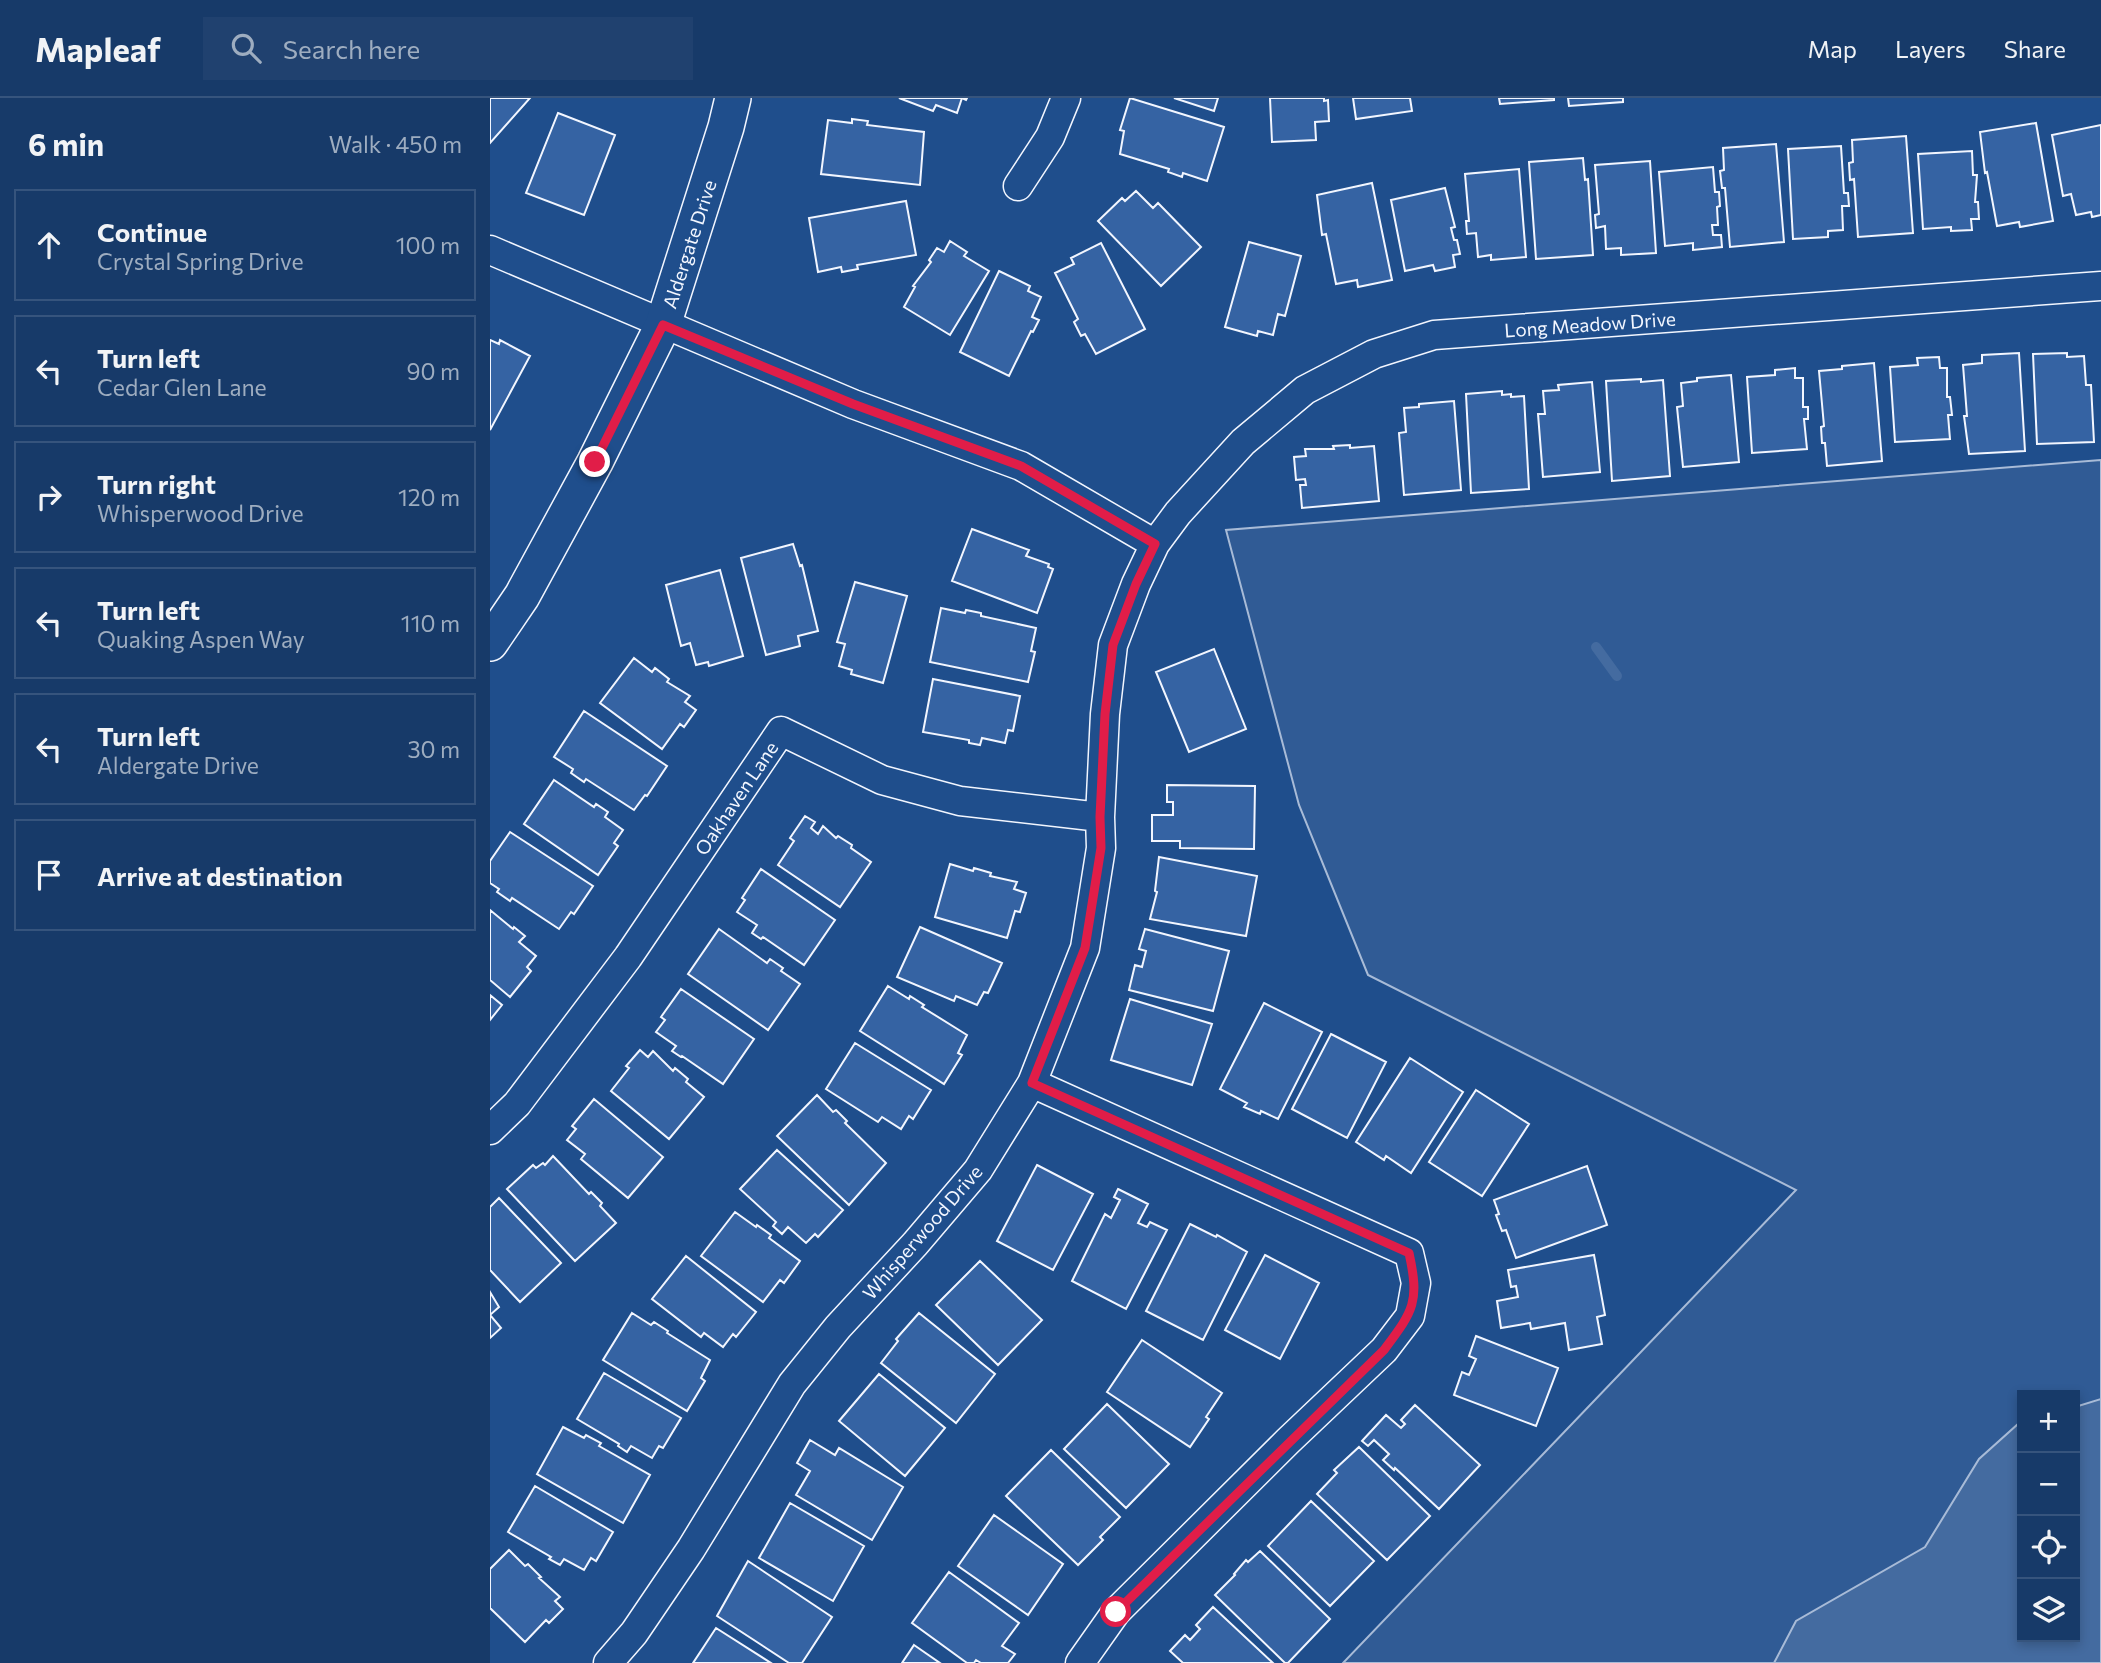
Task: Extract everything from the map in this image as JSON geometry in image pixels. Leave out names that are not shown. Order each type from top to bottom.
[{"type":"street","name":"Aldergate Drive","points":[[490,643],[522,596],[595,462],[663,325],[733,98]]},
{"type":"street","points":[[1018,186],[1050,137],[1066,98]]},
{"type":"street","points":[[490,250],[853,404],[1021,466],[1155,544]]},
{"type":"street","name":"Long Meadow Drive","points":[[1155,544],[1178,513],[1243,442],[1305,390],[1374,354],[1434,335],[2101,286]]},
{"type":"street","name":"Whisperwood Drive","points":[[608,1663],[634,1633],[691,1549],[792,1384],[838,1326],[915,1244],[978,1170],[1032,1083],[1085,948],[1101,848],[1105,714],[1113,645],[1136,584],[1155,544]]},
{"type":"street","name":"Oakhaven Lane","points":[[490,1130],[517,1104],[628,957],[781,731],[882,780],[960,801],[1100,817]]},
{"type":"street","points":[[1032,1083],[1409,1253],[1416,1283],[1410,1316],[1384,1350],[1116,1612],[1080,1663]]},
{"type":"shaded area","points":[[2101,460],[2101,1663],[1343,1663],[1796,1190],[1368,975],[1299,805],[1226,530]]},
{"type":"shaded area","points":[[2101,1399],[2101,1663],[1774,1663],[1796,1621],[1925,1547],[1979,1459],[2017,1425],[2017,1642],[2080,1642],[2080,1405]]},
{"type":"building","points":[[490,98],[530,98],[490,143]]},
{"type":"building","points":[[899,98],[962,98],[957,113],[936,105],[933,111]]},
{"type":"building","points":[[1130,98],[1224,127],[1207,181],[1183,173],[1182,177],[1168,172],[1169,169],[1120,154],[1124,131],[1120,130]]},
{"type":"building","points":[[1174,98],[1218,98],[1214,111]]},
{"type":"building","points":[[1270,98],[1324,98],[1324,101],[1328,100],[1329,121],[1315,122],[1316,140],[1272,142]]},
{"type":"building","points":[[1353,98],[1410,98],[1412,111],[1356,119]]},
{"type":"building","points":[[1499,98],[1554,98],[1554,100],[1500,104]]},
{"type":"building","points":[[1568,98],[1623,98],[1623,102],[1569,106]]},
{"type":"building","points":[[558,113],[615,135],[584,215],[526,193]]},
{"type":"building","points":[[852,119],[868,121],[867,125],[924,132],[920,185],[821,174],[828,120],[852,123]]},
{"type":"building","points":[[2036,123],[2053,221],[2020,227],[2019,222],[1997,226],[1987,172],[1985,173],[1980,132]]},
{"type":"building","points":[[2101,125],[2101,215],[2092,217],[2091,212],[2076,215],[2071,194],[2063,196],[2052,135]]},
{"type":"building","points":[[1906,136],[1913,233],[1858,237],[1854,179],[1850,180],[1852,140]]},
{"type":"building","points":[[1776,144],[1784,242],[1730,247],[1725,188],[1722,188],[1720,171],[1724,170],[1723,148]]},
{"type":"building","points":[[1841,146],[1844,193],[1848,193],[1849,206],[1842,206],[1843,230],[1828,231],[1828,237],[1793,239],[1788,149]]},
{"type":"building","points":[[1972,151],[1973,175],[1977,175],[1975,202],[1978,202],[1979,219],[1971,219],[1972,230],[1951,231],[1951,227],[1923,229],[1918,154]]},
{"type":"building","points":[[1583,158],[1585,180],[1588,179],[1593,255],[1536,259],[1529,162]]},
{"type":"building","points":[[1650,161],[1656,253],[1621,255],[1621,248],[1606,249],[1605,226],[1596,228],[1595,215],[1599,214],[1595,165]]},
{"type":"building","points":[[1713,167],[1715,192],[1719,192],[1720,206],[1717,207],[1718,225],[1712,225],[1713,235],[1721,235],[1722,247],[1693,250],[1693,243],[1665,246],[1659,172]]},
{"type":"building","points":[[1519,169],[1526,257],[1491,260],[1491,255],[1478,257],[1476,233],[1467,234],[1466,221],[1469,221],[1465,174]]},
{"type":"building","points":[[1372,183],[1392,280],[1358,287],[1357,280],[1336,284],[1326,234],[1322,235],[1317,195]]},
{"type":"building","points":[[1445,188],[1455,227],[1451,228],[1460,254],[1453,255],[1455,267],[1435,271],[1433,265],[1405,271],[1391,200]]},
{"type":"building","points":[[1136,191],[1153,208],[1158,203],[1201,247],[1161,286],[1098,221],[1122,198],[1125,201]]},
{"type":"building","points":[[906,201],[916,255],[857,265],[858,269],[842,272],[841,267],[818,272],[809,218]]},
{"type":"building","points":[[950,241],[967,252],[964,256],[989,271],[950,335],[904,307],[915,287],[913,286],[931,262],[929,260],[937,248],[944,252]]},
{"type":"building","points":[[1249,242],[1301,256],[1285,316],[1278,314],[1273,335],[1258,331],[1257,336],[1225,327]]},
{"type":"building","points":[[1101,243],[1145,329],[1096,354],[1085,334],[1081,336],[1074,322],[1078,319],[1055,273],[1074,264],[1071,258]]},
{"type":"building","points":[[999,271],[1030,286],[1028,291],[1041,297],[1032,317],[1039,320],[1009,376],[960,352]]},
{"type":"building","points":[[490,340],[499,344],[500,340],[530,356],[490,430]]},
{"type":"building","points":[[2019,353],[2025,451],[1969,454],[1964,416],[1967,416],[1963,365],[1982,363],[1982,355]]},
{"type":"building","points":[[2067,353],[2067,357],[2084,356],[2086,385],[2091,385],[2094,442],[2037,444],[2033,354]]},
{"type":"building","points":[[1939,357],[1940,368],[1947,368],[1947,397],[1950,397],[1952,415],[1948,415],[1950,439],[1895,442],[1890,367],[1918,365],[1917,358]]},
{"type":"building","points":[[1874,363],[1882,461],[1827,466],[1825,443],[1822,443],[1821,427],[1824,426],[1819,371]]},
{"type":"building","points":[[1795,368],[1795,378],[1803,378],[1803,407],[1808,407],[1808,419],[1804,419],[1807,449],[1752,453],[1747,377],[1775,375],[1775,370]]},
{"type":"building","points":[[1731,375],[1739,462],[1683,467],[1677,407],[1683,406],[1681,383],[1697,381],[1697,378]]},
{"type":"building","points":[[1641,379],[1641,382],[1663,380],[1670,476],[1612,481],[1606,381]]},
{"type":"building","points":[[1592,382],[1600,472],[1543,477],[1538,414],[1545,414],[1543,391],[1559,390],[1558,385]]},
{"type":"building","points":[[1502,391],[1502,395],[1524,396],[1529,489],[1471,493],[1466,394]]},
{"type":"building","points":[[1454,401],[1461,490],[1404,495],[1399,433],[1406,432],[1404,408]]},
{"type":"building","points":[[1350,445],[1350,448],[1374,446],[1379,501],[1302,508],[1300,485],[1306,485],[1305,479],[1296,480],[1294,457],[1306,456],[1305,449],[1334,449],[1333,446]]},
{"type":"building","points":[[972,529],[1029,550],[1026,556],[1049,564],[1048,567],[1053,569],[1037,613],[952,581]]},
{"type":"building","points":[[793,544],[800,566],[802,565],[818,631],[798,636],[800,646],[766,655],[741,558]]},
{"type":"building","points":[[720,570],[743,656],[709,666],[708,662],[696,665],[690,643],[681,646],[666,585]]},
{"type":"building","points":[[855,582],[907,596],[883,683],[851,674],[852,670],[839,666],[845,644],[837,642]]},
{"type":"building","points":[[941,608],[981,613],[981,616],[1036,628],[1031,651],[1035,652],[1028,682],[930,662]]},
{"type":"building","points":[[1214,649],[1246,729],[1189,752],[1156,672]]},
{"type":"building","points":[[634,658],[652,672],[655,668],[669,679],[667,682],[690,696],[685,702],[696,710],[684,727],[680,724],[662,749],[600,703]]},
{"type":"building","points":[[933,679],[1020,696],[1013,731],[1008,730],[1005,743],[982,738],[980,745],[969,743],[969,740],[923,732]]},
{"type":"building","points":[[584,711],[667,766],[634,810],[586,779],[584,782],[571,773],[573,769],[554,757]]},
{"type":"building","points":[[554,780],[594,807],[596,804],[608,812],[605,817],[623,830],[614,843],[618,846],[598,875],[524,824]]},
{"type":"building","points":[[1167,785],[1255,786],[1254,849],[1180,848],[1180,841],[1152,841],[1152,815],[1173,815],[1173,802],[1167,802]]},
{"type":"building","points":[[805,816],[815,822],[811,828],[818,834],[823,826],[836,838],[838,836],[852,845],[851,848],[871,862],[840,907],[778,865],[794,841],[790,838]]},
{"type":"building","points":[[510,832],[593,886],[574,914],[571,912],[559,929],[512,898],[510,901],[490,883],[490,861]]},
{"type":"building","points":[[1159,857],[1257,876],[1246,936],[1150,919],[1157,892]]},
{"type":"building","points":[[950,864],[973,871],[974,868],[991,873],[990,876],[1017,882],[1014,889],[1026,893],[1020,912],[1015,911],[1007,938],[935,917]]},
{"type":"building","points":[[761,869],[835,920],[804,965],[763,937],[761,939],[752,933],[757,925],[737,912],[745,900],[742,898]]},
{"type":"building","points":[[490,910],[525,936],[519,942],[536,956],[527,967],[531,971],[510,997],[490,980]]},
{"type":"building","points":[[920,927],[1002,963],[988,993],[984,992],[977,1005],[956,996],[954,1001],[897,977]]},
{"type":"building","points":[[719,929],[767,963],[770,959],[783,968],[781,971],[800,984],[768,1030],[688,974]]},
{"type":"building","points":[[1145,929],[1229,951],[1213,1011],[1129,990],[1135,965],[1142,967],[1146,951],[1139,949]]},
{"type":"building","points":[[888,986],[909,999],[910,996],[924,1005],[922,1007],[967,1035],[958,1053],[962,1055],[944,1084],[860,1031]]},
{"type":"building","points":[[681,989],[754,1039],[723,1084],[672,1051],[676,1046],[656,1032],[665,1020],[661,1017]]},
{"type":"building","points":[[490,995],[502,1005],[490,1020]]},
{"type":"building","points":[[1130,999],[1212,1024],[1192,1085],[1111,1060]]},
{"type":"building","points":[[1264,1003],[1322,1032],[1278,1119],[1244,1107],[1247,1103],[1220,1089]]},
{"type":"building","points":[[1331,1034],[1386,1062],[1347,1138],[1292,1109]]},
{"type":"building","points":[[855,1043],[931,1090],[913,1119],[909,1116],[901,1129],[882,1117],[878,1122],[826,1089]]},
{"type":"building","points":[[640,1050],[648,1057],[653,1051],[673,1071],[675,1068],[688,1079],[686,1082],[704,1097],[669,1139],[611,1091],[629,1068],[626,1066]]},
{"type":"building","points":[[1410,1058],[1463,1092],[1411,1173],[1386,1156],[1384,1160],[1356,1142]]},
{"type":"building","points":[[1476,1090],[1529,1124],[1482,1196],[1429,1162]]},
{"type":"building","points":[[817,1095],[833,1112],[836,1110],[847,1121],[845,1123],[886,1163],[849,1205],[777,1136]]},
{"type":"building","points":[[594,1099],[663,1157],[628,1198],[581,1159],[585,1154],[567,1140],[576,1129],[572,1126]]},
{"type":"building","points":[[777,1150],[843,1210],[818,1237],[815,1234],[806,1243],[788,1227],[782,1234],[773,1226],[776,1222],[740,1189]]},
{"type":"building","points":[[553,1156],[589,1194],[591,1192],[602,1203],[600,1206],[616,1223],[575,1261],[507,1189],[533,1165],[536,1168],[543,1163],[545,1165]]},
{"type":"building","points":[[1037,1165],[1093,1194],[1053,1270],[997,1241]]},
{"type":"building","points":[[1587,1166],[1607,1225],[1516,1258],[1506,1230],[1502,1231],[1494,1200]]},
{"type":"building","points":[[1118,1189],[1148,1204],[1138,1223],[1147,1227],[1150,1222],[1167,1230],[1126,1309],[1072,1281],[1105,1214],[1111,1218],[1120,1200],[1114,1197]]},
{"type":"building","points":[[499,1198],[561,1263],[520,1302],[490,1270],[490,1207]]},
{"type":"building","points":[[735,1212],[771,1235],[769,1238],[800,1261],[784,1283],[780,1280],[763,1302],[701,1256]]},
{"type":"building","points":[[1190,1224],[1247,1252],[1203,1340],[1146,1311]]},
{"type":"building","points":[[1265,1255],[1319,1283],[1280,1359],[1225,1330]]},
{"type":"building","points":[[1594,1255],[1605,1315],[1597,1317],[1602,1344],[1569,1350],[1565,1323],[1531,1329],[1530,1323],[1501,1328],[1497,1301],[1518,1297],[1516,1286],[1511,1287],[1508,1270]]},
{"type":"building","points":[[686,1256],[756,1312],[736,1337],[733,1334],[723,1347],[704,1333],[701,1337],[652,1299]]},
{"type":"building","points":[[980,1261],[1042,1320],[998,1365],[936,1305]]},
{"type":"building","points":[[490,1292],[499,1307],[490,1315]]},
{"type":"building","points":[[632,1313],[651,1325],[654,1322],[710,1360],[701,1378],[705,1381],[687,1411],[603,1360]]},
{"type":"building","points":[[919,1313],[995,1374],[956,1423],[881,1363],[898,1341],[896,1339]]},
{"type":"building","points":[[490,1315],[501,1328],[490,1338]]},
{"type":"building","points":[[1476,1336],[1558,1368],[1536,1426],[1454,1395],[1462,1372],[1469,1375],[1476,1359],[1469,1356]]},
{"type":"building","points":[[1142,1340],[1222,1393],[1190,1447],[1107,1392]]},
{"type":"building","points":[[604,1373],[681,1418],[663,1448],[659,1446],[652,1458],[631,1446],[627,1452],[618,1446],[619,1444],[577,1419]]},
{"type":"building","points":[[879,1374],[945,1428],[905,1476],[839,1421]]},
{"type":"building","points":[[1107,1404],[1169,1464],[1126,1508],[1064,1449]]},
{"type":"building","points":[[1415,1405],[1480,1465],[1439,1509],[1383,1460],[1389,1454],[1374,1440],[1368,1446],[1362,1441],[1386,1415],[1401,1428],[1405,1424],[1401,1420]]},
{"type":"building","points":[[563,1427],[601,1443],[599,1446],[650,1475],[623,1523],[537,1474]]},
{"type":"building","points":[[810,1440],[835,1455],[839,1448],[903,1487],[872,1540],[796,1495],[810,1471],[797,1463]]},
{"type":"building","points":[[1359,1447],[1430,1516],[1387,1560],[1317,1494],[1337,1473],[1334,1470]]},
{"type":"building","points":[[1051,1450],[1120,1517],[1100,1537],[1103,1540],[1078,1565],[1006,1496]]},
{"type":"building","points":[[535,1486],[613,1532],[596,1561],[591,1558],[584,1570],[564,1559],[560,1565],[508,1532]]},
{"type":"building","points":[[1311,1501],[1374,1561],[1330,1606],[1268,1546]]},
{"type":"building","points":[[790,1503],[864,1546],[833,1601],[759,1558]]},
{"type":"building","points":[[994,1515],[1063,1564],[1028,1615],[958,1566]]},
{"type":"building","points":[[509,1550],[525,1566],[528,1564],[560,1597],[555,1601],[563,1609],[549,1623],[546,1620],[525,1642],[490,1608],[490,1569]]},
{"type":"building","points":[[1260,1551],[1330,1619],[1288,1663],[1215,1595],[1246,1560],[1248,1562]]},
{"type":"building","points":[[748,1561],[832,1617],[802,1663],[789,1663],[717,1616]]},
{"type":"building","points":[[949,1572],[1019,1623],[1002,1646],[1015,1654],[1008,1663],[981,1663],[976,1660],[974,1663],[967,1663],[912,1623]]},
{"type":"building","points":[[1213,1607],[1273,1663],[1183,1663],[1170,1651],[1185,1635],[1190,1640],[1200,1629],[1196,1625]]},
{"type":"building","points":[[716,1628],[771,1663],[693,1663]]},
{"type":"building","points":[[914,1645],[940,1663],[902,1663]]},
{"type":"waterway","points":[[1596,647],[1617,676]]},
{"type":"route","points":[[595,462],[663,325],[853,404],[1021,466],[1155,544],[1136,584],[1113,645],[1105,714],[1101,848],[1085,948],[1032,1083],[1409,1253],[1416,1283],[1410,1316],[1384,1350],[1116,1612]]}]
